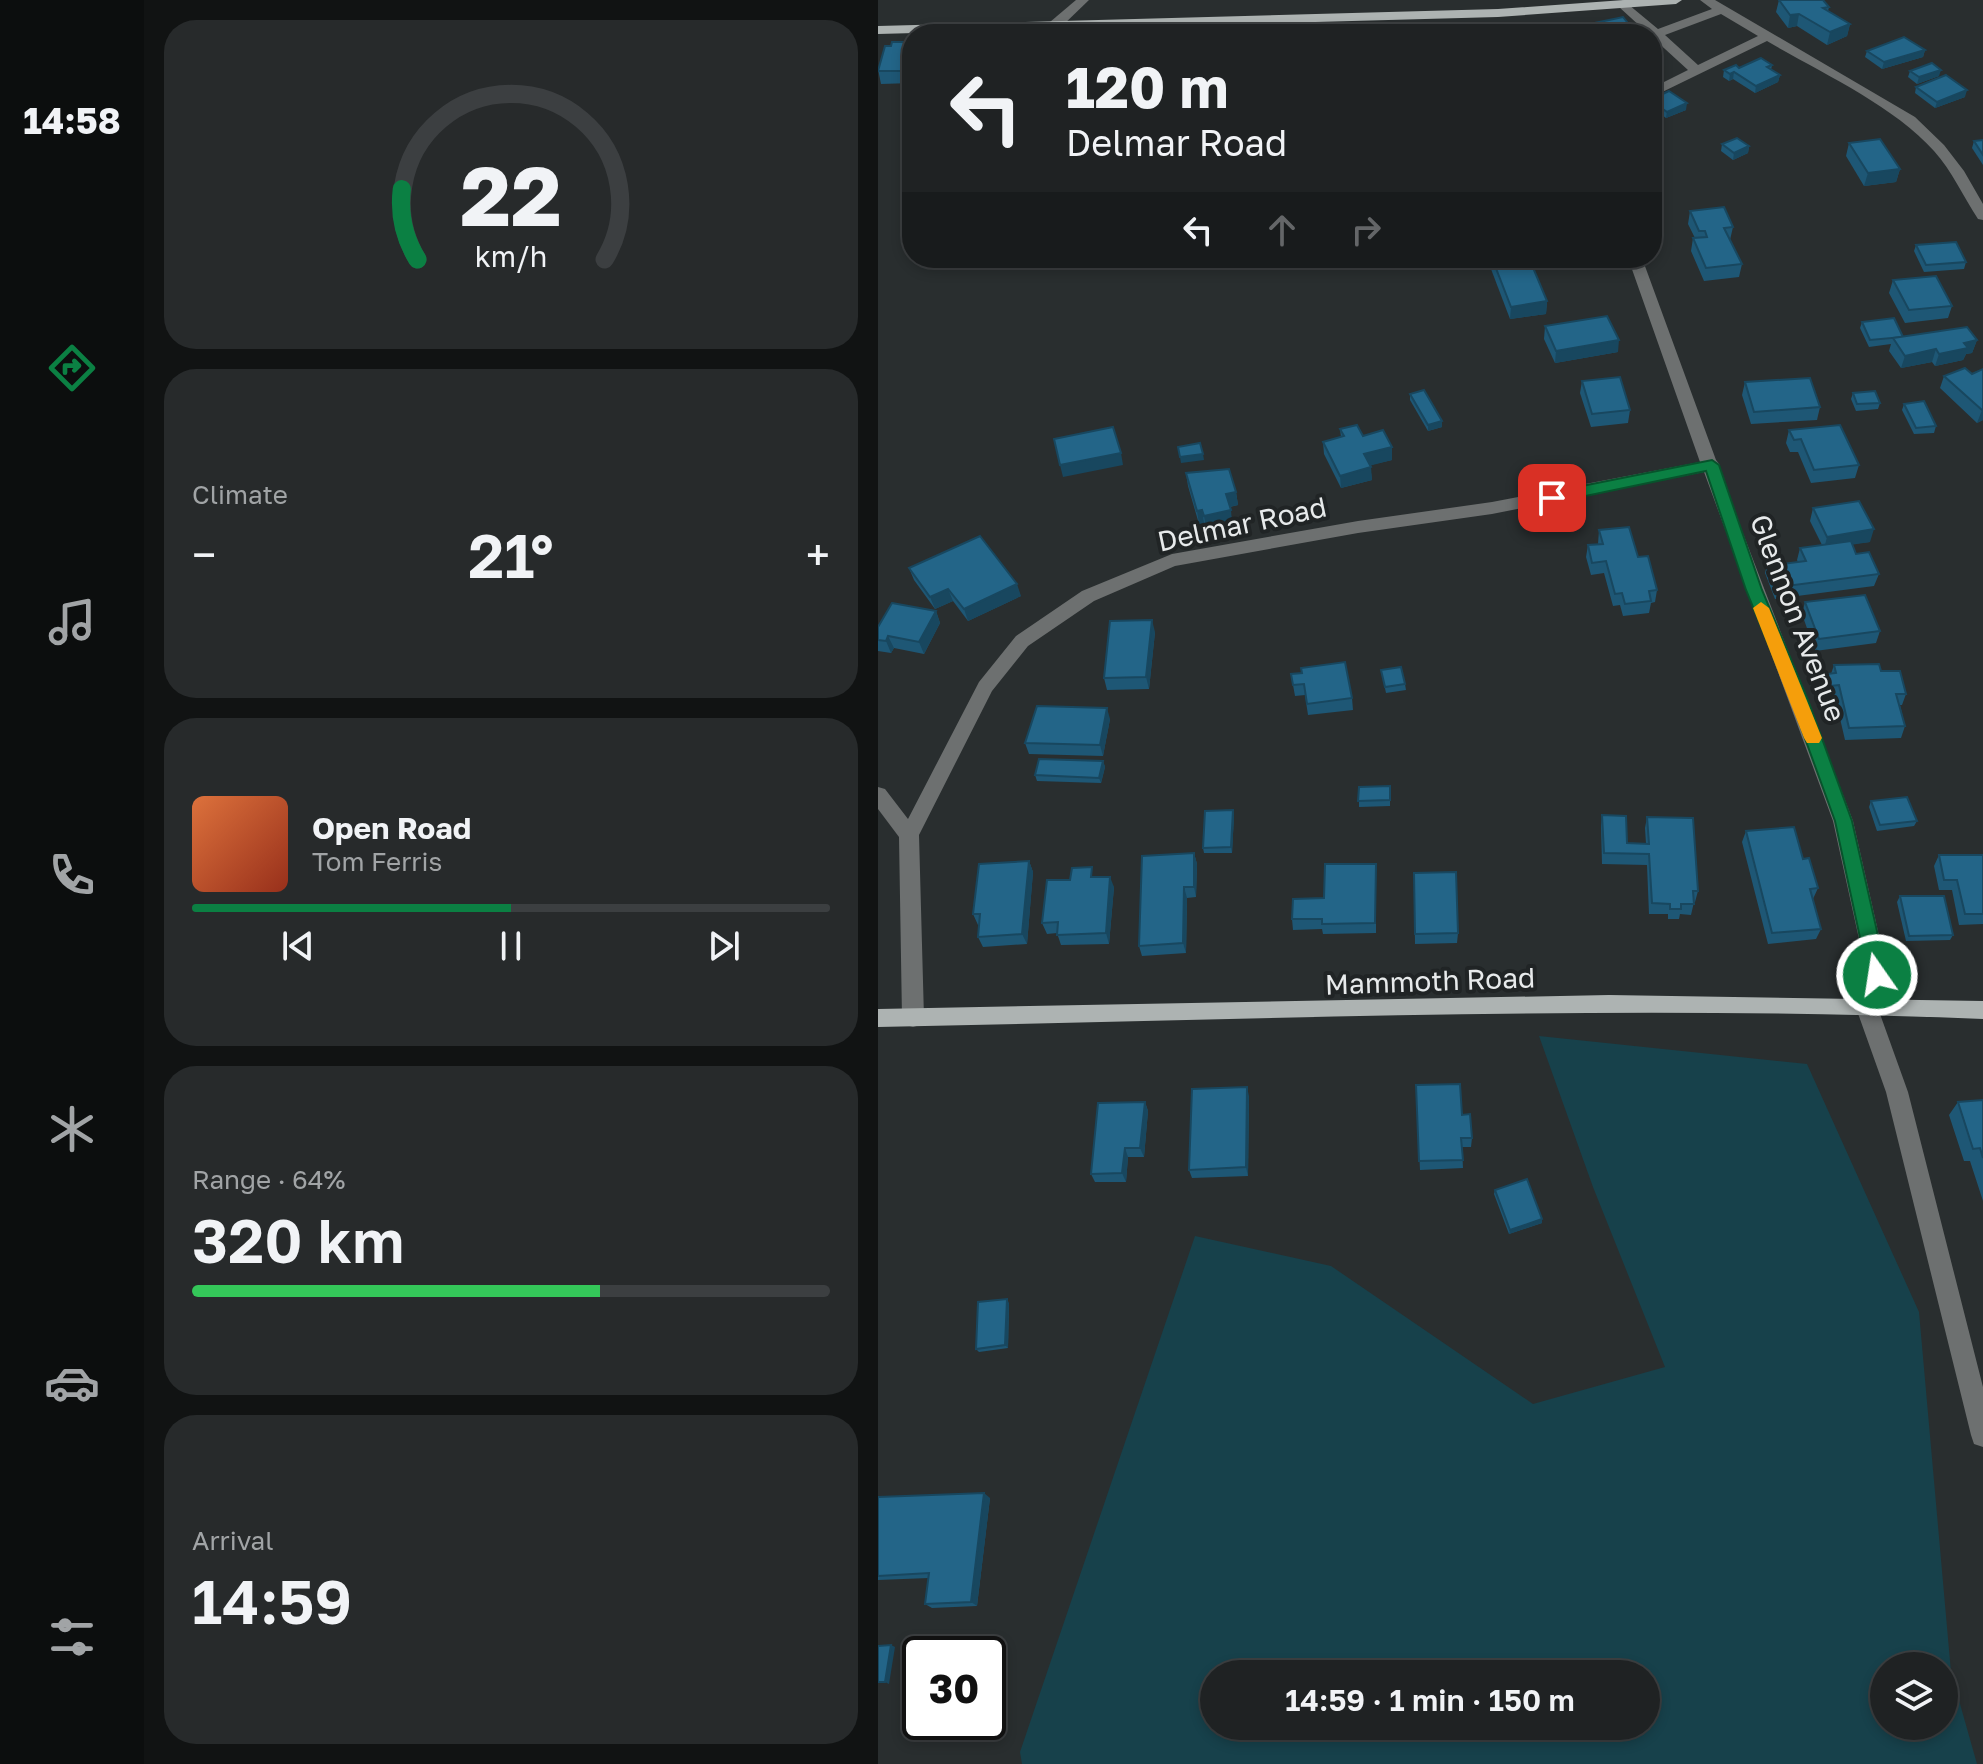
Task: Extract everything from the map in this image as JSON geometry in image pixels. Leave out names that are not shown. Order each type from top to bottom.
[{"type":"main road","points":[[1094,24],[1498,13],[1676,0]]},
{"type":"main road","points":[[878,30],[902,29]]},
{"type":"main road","name":"Mammoth Road","points":[[878,1018],[1269,1013],[1609,1004],[1983,1010]]},
{"type":"street","points":[[1056,24],[1083,0]]},
{"type":"street","points":[[1706,0],[1910,120],[1957,171],[1983,216]]},
{"type":"street","points":[[1623,4],[1645,24]]},
{"type":"street","points":[[1662,32],[1722,9]]},
{"type":"street","points":[[1287,19],[1298,24]]},
{"type":"street","points":[[1662,88],[1768,36]]},
{"type":"street","points":[[1662,39],[1697,71]]},
{"type":"street","name":"Glennon Avenue","points":[[1639,268],[1712,465],[1754,590],[1799,700],[1843,821],[1875,1006],[1983,1435]]},
{"type":"street","name":"Delmar Road","points":[[909,835],[985,687],[1022,641],[1088,596],[1172,560],[1358,527],[1507,506],[1712,465]]},
{"type":"street","points":[[878,795],[909,835],[913,1018]]},
{"type":"shaded area","points":[[1539,1036],[1807,1064],[1919,1312],[1949,1652],[1870,1652],[1870,1740],[1958,1740],[1958,1697],[1977,1764],[1022,1764],[1020,1752],[1195,1236],[1331,1266],[1533,1404],[1665,1367],[1593,1187]]},
{"type":"building","points":[[1779,0],[1823,0],[1829,7],[1823,8],[1850,24],[1830,32],[1799,14],[1790,15]]},
{"type":"building","points":[[1623,17],[1629,24],[1590,24]]},
{"type":"building","points":[[1904,37],[1925,50],[1884,62],[1867,51]]},
{"type":"building","points":[[892,42],[902,42],[902,71],[878,71],[885,46],[891,46]]},
{"type":"building","points":[[1761,58],[1772,65],[1767,67],[1780,75],[1756,86],[1734,72],[1730,74],[1724,70],[1736,65],[1739,68]]},
{"type":"building","points":[[1932,63],[1941,70],[1919,77],[1910,71]]},
{"type":"building","points":[[1946,75],[1967,90],[1937,102],[1916,87]]},
{"type":"building","points":[[1669,91],[1687,103],[1667,112],[1662,108],[1662,94]]},
{"type":"building","points":[[1737,138],[1749,146],[1734,153],[1722,144]]},
{"type":"building","points":[[1880,139],[1900,169],[1868,173],[1849,143]]},
{"type":"building","points":[[1983,140],[1983,155],[1974,141]]},
{"type":"building","points":[[1724,207],[1733,227],[1724,228],[1742,264],[1706,268],[1693,238],[1707,237],[1705,231],[1699,231],[1690,211]]},
{"type":"building","points":[[1956,242],[1966,262],[1926,265],[1916,245]]},
{"type":"building","points":[[1496,268],[1533,268],[1547,301],[1511,307]]},
{"type":"building","points":[[1936,276],[1952,306],[1909,310],[1893,280]]},
{"type":"building","points":[[1607,316],[1619,340],[1556,351],[1545,326]]},
{"type":"building","points":[[1894,318],[1903,337],[1870,340],[1862,322]]},
{"type":"building","points":[[1967,327],[1977,340],[1964,343],[1968,348],[1939,354],[1936,349],[1905,356],[1893,338]]},
{"type":"building","points":[[1965,368],[1972,374],[1983,369],[1983,410],[1944,376]]},
{"type":"building","points":[[1620,377],[1630,410],[1592,414],[1582,381]]},
{"type":"building","points":[[1810,378],[1820,407],[1754,412],[1745,382]]},
{"type":"building","points":[[1424,390],[1442,421],[1428,425],[1410,394]]},
{"type":"building","points":[[1875,391],[1880,403],[1857,404],[1853,393]]},
{"type":"building","points":[[1924,401],[1936,426],[1916,428],[1904,404]]},
{"type":"building","points":[[1357,425],[1363,436],[1383,430],[1392,447],[1364,454],[1371,467],[1340,476],[1323,442],[1344,436],[1340,429]]},
{"type":"building","points":[[1840,425],[1859,465],[1814,470],[1801,439],[1794,440],[1789,430]]},
{"type":"building","points":[[1113,427],[1121,453],[1060,465],[1054,439]]},
{"type":"building","points":[[1200,443],[1203,454],[1180,457],[1178,447]]},
{"type":"building","points":[[1229,469],[1236,492],[1226,494],[1231,510],[1204,516],[1202,510],[1197,511],[1186,473]]},
{"type":"building","points":[[1859,501],[1874,529],[1827,537],[1813,508]]},
{"type":"building","points":[[1629,527],[1638,557],[1648,556],[1657,590],[1649,591],[1651,601],[1625,604],[1622,593],[1615,594],[1606,561],[1592,563],[1588,545],[1603,544],[1599,530]]},
{"type":"building","points":[[980,536],[1017,584],[964,609],[948,589],[930,597],[909,568]]},
{"type":"building","points":[[1851,541],[1856,554],[1869,552],[1879,574],[1779,587],[1768,561],[1782,559],[1783,564],[1806,561],[1800,548]]},
{"type":"building","points":[[1865,595],[1880,631],[1819,639],[1805,602]]},
{"type":"building","points":[[892,603],[936,611],[919,642],[888,636],[886,641],[878,640],[878,627]]},
{"type":"building","points":[[1152,620],[1146,677],[1104,678],[1110,621]]},
{"type":"building","points":[[1345,662],[1352,698],[1307,704],[1304,684],[1293,685],[1291,674],[1302,673],[1301,668]]},
{"type":"building","points":[[1879,664],[1881,671],[1900,671],[1906,694],[1896,694],[1905,726],[1849,728],[1839,685],[1830,686],[1827,674],[1836,673],[1834,665]]},
{"type":"building","points":[[1401,667],[1405,684],[1385,687],[1381,670]]},
{"type":"building","points":[[1037,706],[1107,708],[1100,745],[1025,743]]},
{"type":"building","points":[[1039,759],[1103,761],[1099,778],[1035,775]]},
{"type":"building","points":[[1390,786],[1390,800],[1358,801],[1359,787]]},
{"type":"building","points":[[1907,797],[1917,821],[1880,825],[1871,801]]},
{"type":"building","points":[[1233,810],[1231,847],[1203,848],[1205,811]]},
{"type":"building","points":[[1602,815],[1626,816],[1627,843],[1649,844],[1647,817],[1693,818],[1698,891],[1693,891],[1694,904],[1681,904],[1681,909],[1670,909],[1670,904],[1652,903],[1649,854],[1604,853]]},
{"type":"building","points":[[1794,827],[1803,859],[1809,858],[1818,888],[1810,889],[1821,929],[1772,933],[1746,831]]},
{"type":"building","points":[[1194,853],[1194,887],[1184,887],[1183,943],[1139,946],[1142,856]]},
{"type":"building","points":[[1939,855],[1983,855],[1983,914],[1965,914],[1957,880],[1944,880]]},
{"type":"building","points":[[1029,861],[1022,934],[978,937],[980,914],[973,914],[979,864]]},
{"type":"building","points":[[1325,864],[1376,864],[1375,923],[1322,924],[1322,919],[1292,919],[1293,899],[1324,898]]},
{"type":"building","points":[[1092,867],[1091,877],[1110,877],[1106,933],[1057,935],[1058,922],[1042,923],[1047,880],[1070,880],[1072,868]]},
{"type":"building","points":[[1456,872],[1458,933],[1415,934],[1414,873]]},
{"type":"building","points":[[1900,896],[1944,896],[1953,935],[1909,936]]},
{"type":"building","points":[[1460,1084],[1462,1115],[1470,1114],[1472,1138],[1461,1138],[1463,1160],[1419,1161],[1416,1085]]},
{"type":"building","points":[[1247,1087],[1246,1167],[1189,1170],[1192,1089]]},
{"type":"building","points":[[1983,1100],[1983,1158],[1980,1148],[1973,1149],[1958,1102]]},
{"type":"building","points":[[1145,1102],[1140,1148],[1125,1148],[1122,1173],[1091,1174],[1098,1103]]},
{"type":"building","points":[[1527,1179],[1542,1219],[1510,1230],[1495,1190]]},
{"type":"building","points":[[1007,1299],[1005,1345],[976,1349],[978,1302]]},
{"type":"building","points":[[984,1493],[971,1602],[925,1604],[929,1573],[878,1576],[878,1497]]},
{"type":"building","points":[[891,1645],[885,1682],[878,1682],[878,1646]]},
{"type":"slow traffic","points":[[1761,608],[1813,738]]},
{"type":"route","points":[[1552,498],[1712,465],[1754,590],[1799,700],[1843,821],[1877,975]]}]
